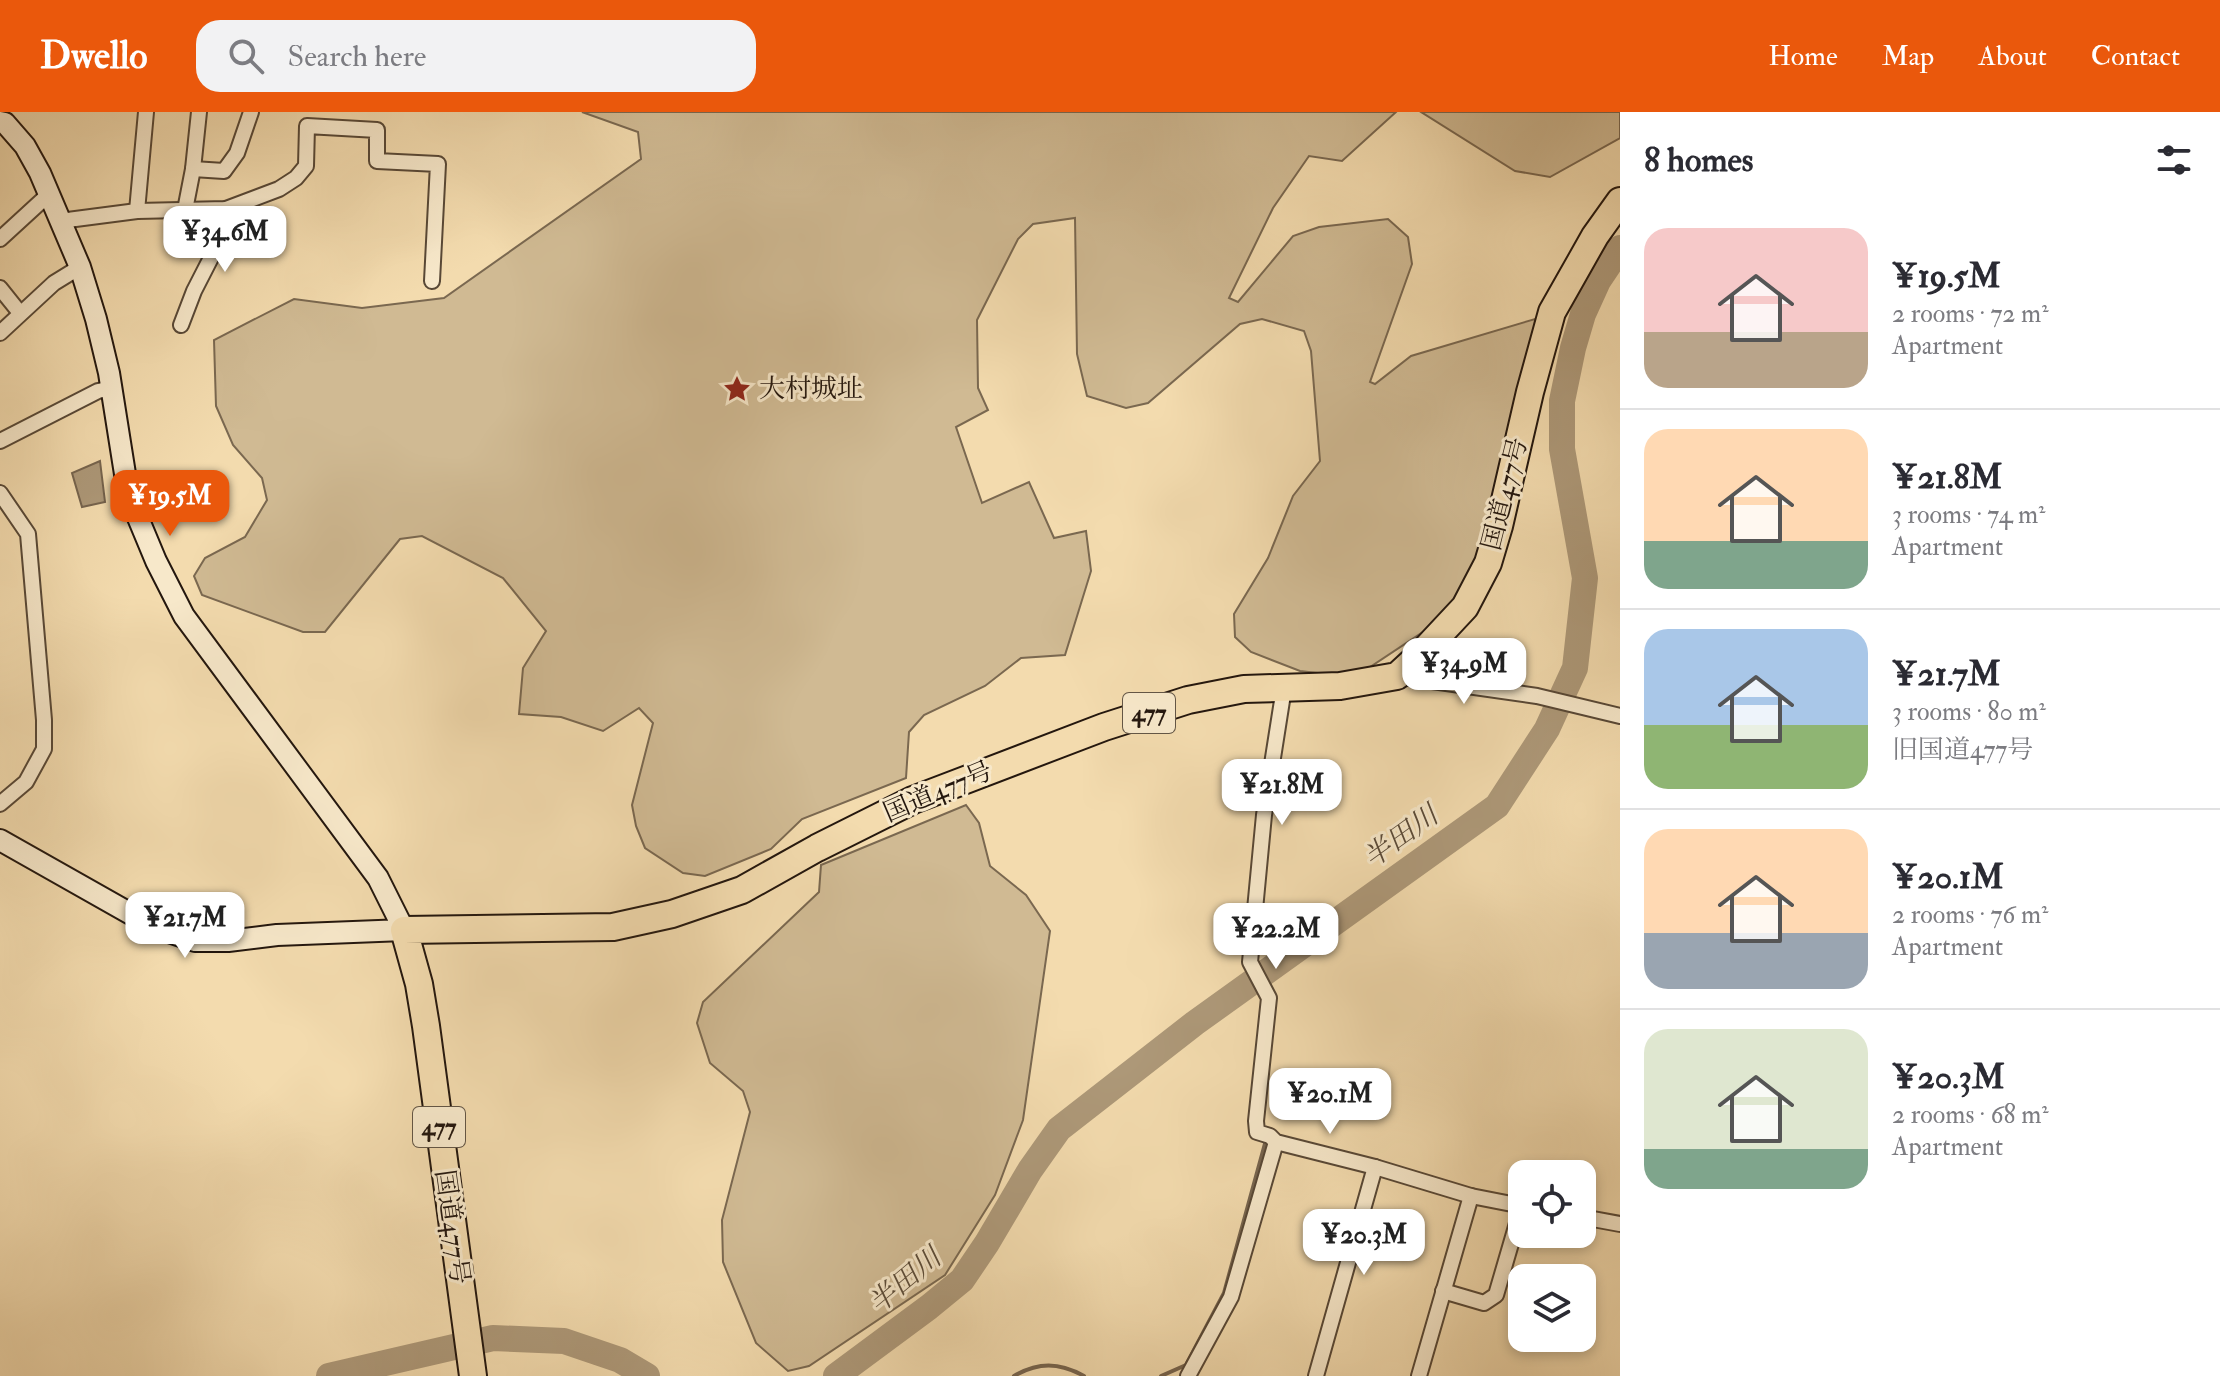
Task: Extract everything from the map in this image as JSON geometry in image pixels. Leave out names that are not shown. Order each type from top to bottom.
[{"type":"highway","name":"国道477号","points":[[472,1369],[426,1026],[419,984],[404,930],[613,927],[672,914],[742,890],[913,800],[1045,749],[1188,700],[1244,689],[1340,686],[1397,676],[1465,607],[1488,563],[1552,312],[1595,236],[1620,201]]},
{"type":"street","points":[[137,211],[146,112]]},
{"type":"street","points":[[185,210],[199,112]]},
{"type":"street","points":[[193,169],[224,171],[237,153],[251,112]]},
{"type":"street","points":[[0,840],[154,927],[195,941],[404,930],[378,878],[184,616],[156,561],[136,513],[125,474],[112,388],[80,267],[40,173],[5,119]]},
{"type":"street","points":[[60,221],[137,211],[226,209],[279,189],[296,178],[306,166],[307,119],[377,130],[377,161],[438,164],[432,281]]},
{"type":"street","points":[[0,239],[48,195]]},
{"type":"street","points":[[181,325],[215,250],[226,209]]},
{"type":"street","points":[[0,333],[54,283],[80,267]]},
{"type":"street","points":[[0,288],[20,313]]},
{"type":"street","points":[[0,441],[98,391],[112,388]]},
{"type":"street","points":[[0,493],[28,534],[44,749],[26,782],[0,804]]},
{"type":"street","points":[[1397,676],[1537,696],[1620,716]]},
{"type":"street","points":[[1284,688],[1264,815],[1250,962],[1269,998],[1257,1132],[1270,1136],[1276,1142],[1471,1196],[1508,1203]]},
{"type":"street","points":[[1188,1376],[1231,1297],[1276,1142]]},
{"type":"street","points":[[1316,1376],[1375,1167]]},
{"type":"street","points":[[1419,1376],[1471,1196]]},
{"type":"street","points":[[1596,1220],[1620,1224]]},
{"type":"street","points":[[1443,1291],[1484,1303],[1496,1295],[1510,1248]]},
{"type":"shaded area","points":[[582,112],[1396,112],[1342,161],[1309,156],[1273,208],[1229,298],[1238,302],[1293,236],[1319,227],[1388,219],[1408,237],[1412,264],[1370,382],[1375,384],[1411,356],[1535,319],[1534,341],[1478,563],[1456,610],[1370,667],[1344,676],[1300,671],[1251,652],[1235,637],[1234,614],[1268,558],[1293,496],[1320,461],[1311,351],[1304,331],[1262,319],[1240,324],[1148,403],[1126,408],[1087,396],[1077,354],[1075,218],[1033,224],[1018,239],[977,320],[978,388],[988,410],[956,427],[982,503],[1029,482],[1054,538],[1086,531],[1091,571],[1065,655],[1021,658],[985,686],[924,715],[909,732],[906,778],[802,819],[771,849],[705,876],[683,873],[645,848],[632,805],[653,723],[639,708],[603,731],[561,717],[519,714],[523,668],[546,631],[503,578],[422,536],[400,539],[325,632],[303,632],[202,595],[194,576],[205,558],[245,537],[267,500],[262,478],[233,445],[216,406],[214,340],[294,299],[362,308],[444,298],[641,159],[638,132]]},
{"type":"shaded area","points":[[1421,112],[1620,112],[1620,138],[1550,177],[1515,171]]},
{"type":"shaded area","points":[[100,461],[105,502],[82,507],[72,473]]},
{"type":"shaded area","points":[[966,805],[979,823],[990,866],[1026,895],[1050,931],[1023,1120],[995,1195],[945,1275],[809,1366],[788,1371],[756,1343],[723,1262],[722,1220],[750,1112],[743,1091],[710,1063],[697,1023],[703,1002],[819,892],[821,865]]},
{"type":"waterway","name":"半田川","points":[[836,1376],[962,1280],[1059,1129],[1195,1023],[1497,806],[1547,729],[1575,668],[1585,578],[1562,449],[1562,401],[1583,314],[1598,281],[1620,248]]},
{"type":"waterway","points":[[1161,1376],[1186,1365],[1224,1293],[1266,1140]]},
{"type":"waterway","name":"半田川","points":[[329,1376],[493,1338],[564,1341],[620,1360],[647,1376]]},
{"type":"waterway","points":[[1014,1376],[1040,1366],[1066,1368],[1084,1376]]},
{"type":"place","name":"大村城址","points":[[737,389]]}]
